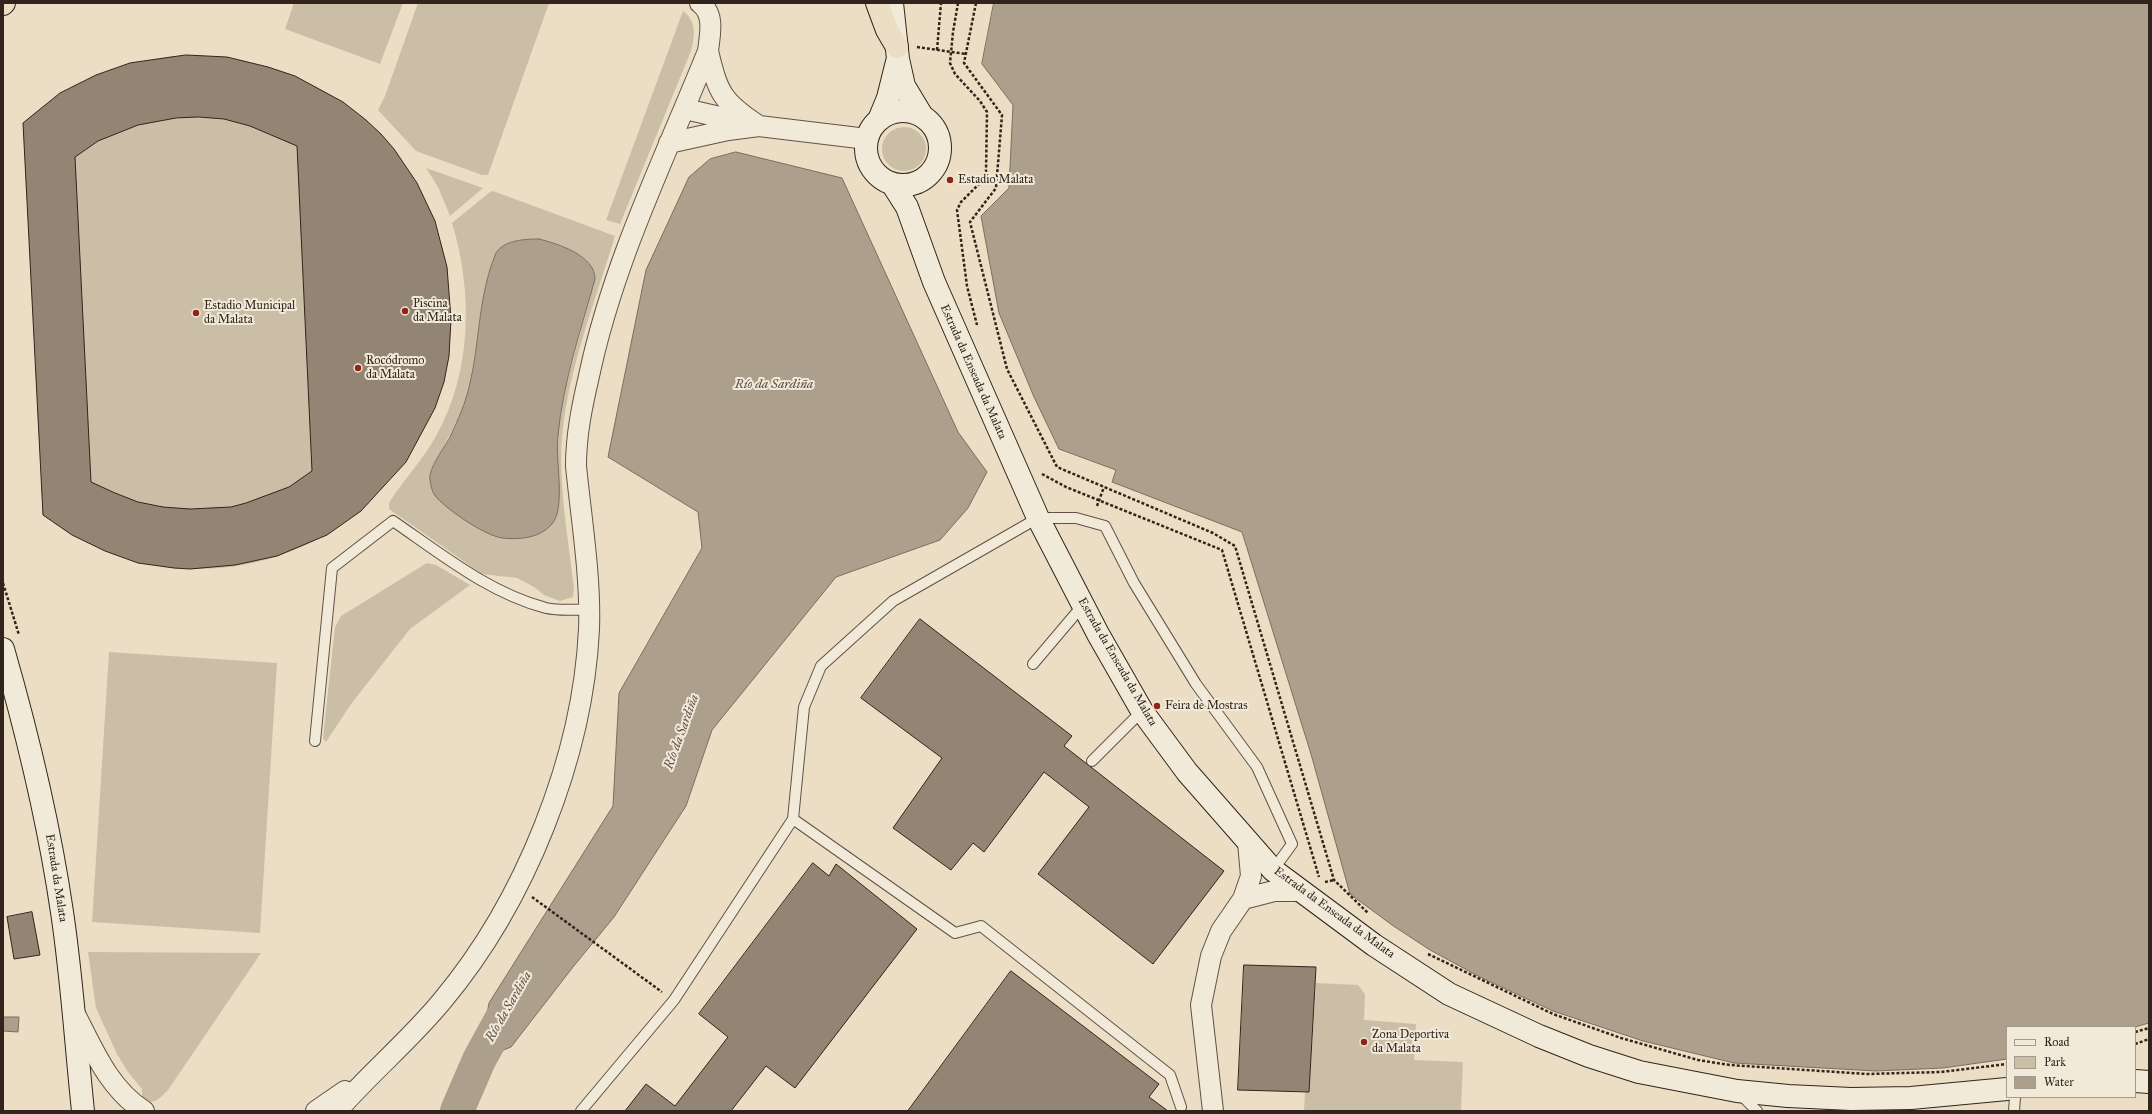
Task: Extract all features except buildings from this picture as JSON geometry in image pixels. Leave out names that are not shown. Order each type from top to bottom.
[{"type":"highway","points":[[877,3],[887,30],[904,51]]},
{"type":"main road","points":[[892,3],[904,51],[904,86],[922,116]]},
{"type":"main road","points":[[879,120],[904,51]]},
{"type":"main road","points":[[900,111],[912,112],[922,116],[931,123],[937,132],[940,143],[940,154],[937,164],[931,173],[921,181],[909,185],[893,185],[876,174],[869,163],[866,151],[867,139],[871,128],[879,120],[889,114],[900,111]]},
{"type":"main road","name":"Estrada da Enseada da Malata","points":[[916,230],[920,205],[931,173]]},
{"type":"main road","name":"Estrada da Enseada da Malata","points":[[893,185],[907,207],[934,282],[1038,518],[1083,605],[1142,711],[1187,772],[1273,870],[1374,945],[1449,994],[1539,1036],[1589,1056],[1639,1072],[1737,1091],[1788,1096],[1851,1099],[1911,1098],[2006,1089]]},
{"type":"main road","name":"Estrada da Malata","points":[[3,649],[30,746],[49,834],[62,912],[83,1111]]},
{"type":"main road","points":[[2136,1080],[2149,1082]]},
{"type":"street","points":[[700,3],[708,11],[710,20],[708,51],[715,81],[723,96],[742,115],[759,126]]},
{"type":"street","points":[[337,1111],[438,1006],[461,977],[497,923],[528,865],[561,780],[572,743],[587,646],[589,609],[576,466],[576,445],[581,411],[594,354],[609,299],[631,236],[708,51]]},
{"type":"street","points":[[685,109],[759,126],[867,139]]},
{"type":"street","points":[[670,143],[728,130],[759,126]]},
{"type":"street","points":[[1213,1111],[1202,1005],[1211,956],[1221,931],[1243,899],[1251,876],[1248,842]]},
{"type":"street","points":[[1243,899],[1274,891],[1300,890]]},
{"type":"street","points":[[73,1010],[112,1082],[122,1094],[144,1111]]},
{"type":"street","points":[[316,1111],[378,1069]]},
{"type":"lane","points":[[581,1111],[674,1000],[793,819],[804,707],[821,666],[894,601],[1038,518],[1076,518],[1105,526],[1134,583],[1196,684],[1257,767],[1292,844],[1273,870]]},
{"type":"lane","points":[[315,741],[332,568],[393,521],[477,578],[515,597],[548,608],[589,609]]},
{"type":"lane","points":[[1033,664],[1061,629],[1083,605]]},
{"type":"lane","points":[[1092,761],[1142,711]]},
{"type":"lane","points":[[793,819],[954,933],[981,926],[1170,1075],[1181,1107]]},
{"type":"lane","points":[[1737,1091],[1757,1111]]},
{"type":"lane","points":[[2014,1111],[2015,1098]]},
{"type":"path","points":[[937,50],[941,3]]},
{"type":"path","points":[[958,3],[950,63],[955,74],[980,101],[987,112],[986,172],[979,184],[961,202],[957,210],[967,286],[980,332]]},
{"type":"path","points":[[976,3],[964,63],[1002,115],[996,188],[970,222],[1007,369],[1057,467],[1213,533],[1235,546],[1334,880],[1370,915]]},
{"type":"path","points":[[904,51],[937,50],[966,54]]},
{"type":"path","points":[[1040,468],[1043,475],[1066,487],[1222,550],[1318,876],[1329,888]]},
{"type":"path","points":[[1097,506],[1104,487]]},
{"type":"path","points":[[545,907],[674,1000]]},
{"type":"path","points":[[1422,951],[1553,1014],[1621,1038],[1698,1060],[1730,1065],[1867,1074],[1940,1072],[2006,1064]]},
{"type":"path","points":[[2136,1032],[2149,1028]]},
{"type":"path","points":[[2136,1044],[2149,1039]]},
{"type":"green space","points":[[294,3],[403,3],[380,64],[285,29]]},
{"type":"green space","points":[[418,3],[549,3],[488,175],[482,175],[416,151],[378,110],[385,96]]},
{"type":"green space","points":[[683,11],[688,15],[694,29],[691,51],[620,224],[606,220]]},
{"type":"green space","name":"Estadio Municipal da Malata","points":[[186,55],[229,59],[268,68],[305,82],[343,102],[369,503],[332,531],[292,551],[251,563],[208,569],[165,566],[123,557],[82,539],[43,515],[23,123],[59,95],[98,75],[119,67],[141,62]]},
{"type":"green space","points":[[900,127],[908,127],[920,133],[926,145],[926,153],[920,165],[908,171],[900,171],[888,165],[882,153],[882,145],[888,133]]},
{"type":"green space","points":[[426,168],[483,188],[450,216],[438,187]]},
{"type":"green space","points":[[493,191],[615,236],[583,336],[565,412],[562,438],[561,475],[574,589],[573,597],[560,601],[544,595],[534,587],[517,578],[482,574],[389,509],[389,503],[436,436],[448,411],[457,385],[462,359],[466,304],[459,249],[452,223]],"holes":[[[539,239],[559,245],[580,255],[590,264],[595,279],[565,390],[557,435],[555,519],[544,530],[531,536],[501,538],[430,473],[455,426],[467,396],[484,296],[488,276],[494,260],[501,248],[509,243],[514,241]]]},
{"type":"green space","points":[[427,563],[436,565],[470,585],[410,629],[351,704],[326,742],[323,738],[335,627],[341,616]]},
{"type":"green space","points":[[109,652],[277,663],[260,933],[92,922]]},
{"type":"green space","points":[[88,952],[261,953],[168,1090],[153,1102],[150,1102],[142,1098],[142,1089],[128,1072],[117,1054],[96,1008]]},
{"type":"green space","name":"Zona Deportiva da Malata","points":[[1316,983],[1358,985],[1365,994],[1364,1020],[1416,1024],[1414,1060],[1463,1062],[1461,1111],[1304,1111],[1305,1092],[1309,1092]]},
{"type":"water","points":[[994,3],[2149,3],[2149,1023],[2136,1027],[2006,1026],[2006,1059],[1943,1068],[1876,1071],[1734,1063],[1643,1041],[1553,1011],[1480,977],[1430,950],[1392,925],[1350,894],[1311,754],[1242,532],[1112,482],[1116,470],[1059,449],[1034,397],[999,313],[981,216],[1009,188],[1013,105],[982,64]]},
{"type":"water","name":"Río da Sardiña","points":[[736,152],[842,178],[958,432],[987,472],[968,508],[940,540],[836,577],[712,730],[686,806],[614,917],[511,1047],[479,1060],[489,1003],[613,806],[619,693],[702,548],[698,512],[608,457],[646,270],[689,177],[710,159]]},
{"type":"water","points":[[539,239],[556,244],[582,257],[589,263],[595,279],[573,356],[560,415],[557,445],[559,503],[557,513],[554,521],[549,527],[531,537],[516,539],[502,538],[486,532],[458,516],[442,503],[433,492],[430,482],[430,475],[437,458],[450,437],[467,395],[485,288],[496,253],[504,245],[515,241]]},
{"type":"water","points":[[3,1017],[19,1017],[18,1032],[3,1031]]},
{"type":"waterway","name":"Río da Sardiña","points":[[457,1111],[479,1060],[502,1018]]},
{"type":"place","name":"Estadio Malata","points":[[950,180]]},
{"type":"place","name":"Piscina da Malata","points":[[405,311]]},
{"type":"place","name":"Estadio Municipal da Malata","points":[[196,313]]},
{"type":"place","name":"Rocódromo da Malata","points":[[358,368]]},
{"type":"place","name":"Feira de Mostras","points":[[1157,706]]},
{"type":"place","name":"Zona Deportiva da Malata","points":[[1364,1042]]}]
